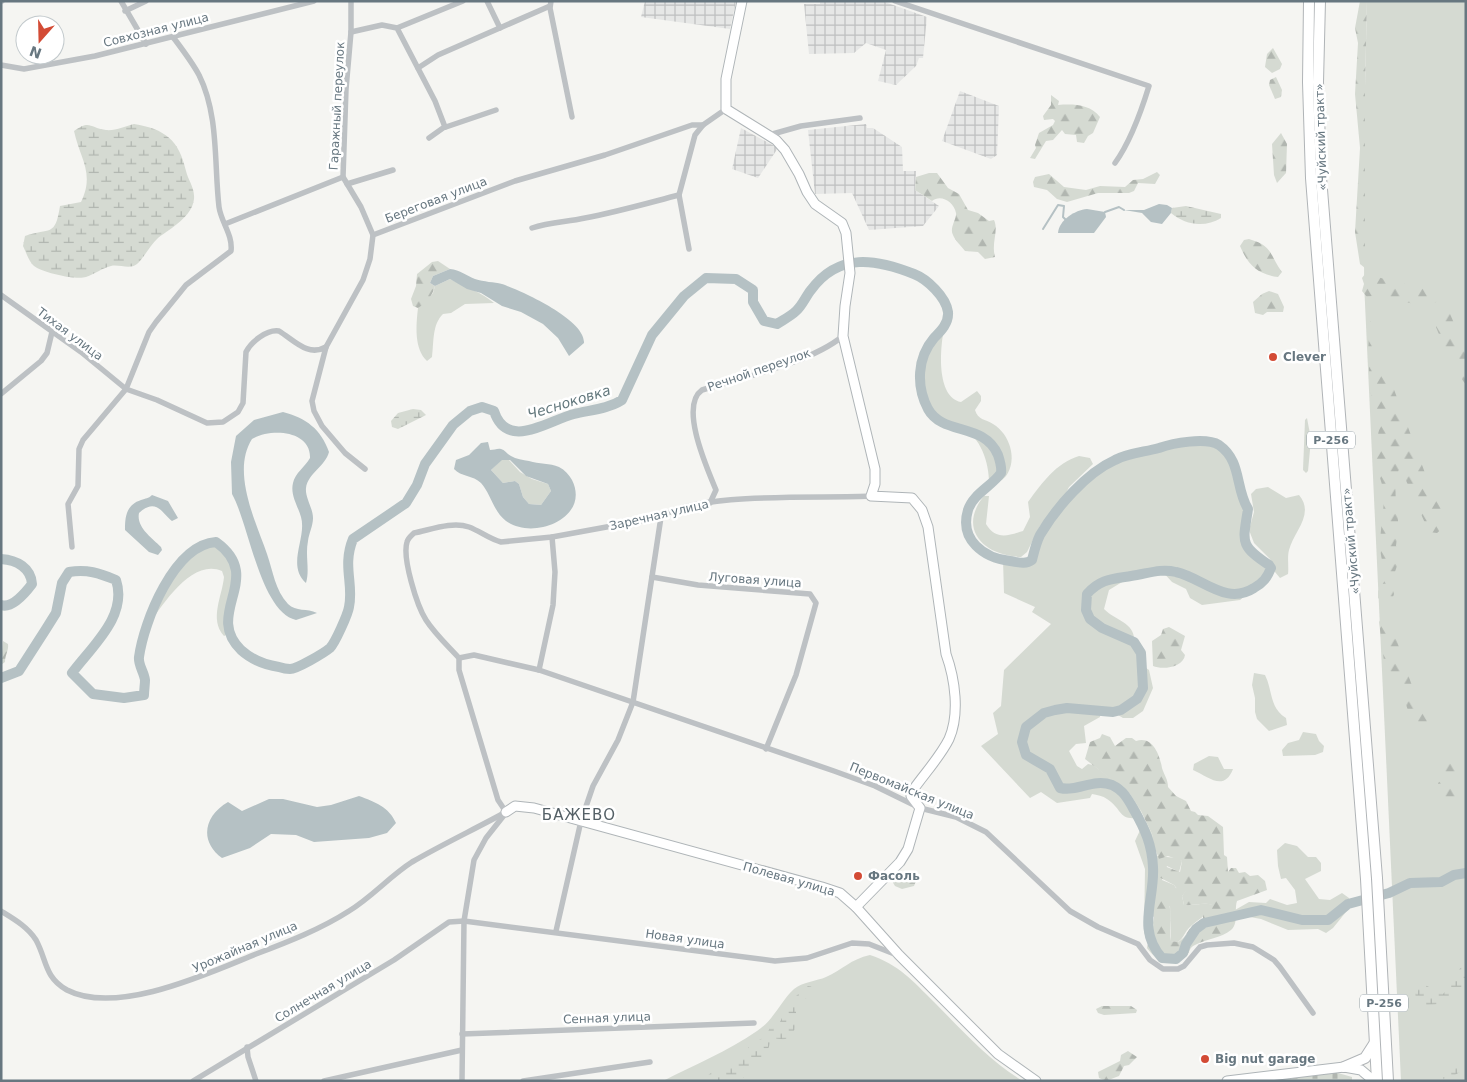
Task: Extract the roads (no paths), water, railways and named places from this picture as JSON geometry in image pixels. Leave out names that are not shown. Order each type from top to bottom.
[{"type":"highway","name":"«Чуйский тракт»","points":[[1309,1],[1308,82],[1311,178],[1372,878]]},
{"type":"highway","name":"«Чуйский тракт»","points":[[1320,1],[1318,82],[1321,177],[1388,1081]]},
{"type":"highway","name":"«Чуйский тракт»","points":[[1375,925],[1376,1081]]},
{"type":"highway","points":[[1344,1068],[1368,1056],[1375,1038]]},
{"type":"street","points":[[121,1],[146,44]]},
{"type":"street","points":[[125,10],[146,1]]},
{"type":"street","name":"Совхозная улица","points":[[1,65],[24,69],[146,44],[314,1]]},
{"type":"street","name":"Гаражный переулок","points":[[351,1],[343,177],[361,207],[373,235]]},
{"type":"street","points":[[351,32],[382,25],[397,28],[463,1]]},
{"type":"street","points":[[488,1],[500,28]]},
{"type":"street","points":[[726,109],[726,79],[742,1]]},
{"type":"street","points":[[896,1],[1149,86],[1140,114],[1123,151],[1115,163]]},
{"type":"street","points":[[418,68],[438,55],[550,4],[572,118]]},
{"type":"street","points":[[397,28],[418,68],[445,128]]},
{"type":"street","points":[[72,547],[68,504],[78,486],[79,449],[83,440],[126,389],[156,322],[186,286],[231,251],[231,239],[219,208],[211,117],[204,87],[198,74],[173,37]]},
{"type":"street","points":[[689,249],[680,195],[695,135],[703,125],[726,109]]},
{"type":"street","points":[[726,109],[769,135],[785,150],[815,204],[842,223],[846,233],[850,273],[844,306],[844,336],[875,469],[875,484],[871,496]]},
{"type":"street","points":[[429,138],[445,128],[496,110]]},
{"type":"street","points":[[769,135],[801,126],[860,118]]},
{"type":"street","name":"Береговая улица","points":[[365,469],[336,443],[314,412],[314,395],[326,347],[363,280],[373,235],[515,181],[605,155],[692,125],[703,125]]},
{"type":"street","points":[[347,184],[393,170]]},
{"type":"street","points":[[225,224],[343,177]]},
{"type":"street","points":[[532,228],[551,222],[569,222],[680,195]]},
{"type":"street","name":"Тихая улица","points":[[1,296],[52,332],[126,389],[157,400],[207,423],[223,422],[238,412],[242,403],[246,352],[250,345],[266,333],[275,330],[279,331],[305,349],[318,351],[326,347]]},
{"type":"street","points":[[1,394],[41,361],[47,353],[52,332]]},
{"type":"street","name":"Речной переулок","points":[[710,502],[716,490],[700,450],[693,406],[696,394],[702,390],[769,370],[808,355],[833,344],[844,336]]},
{"type":"street","name":"Заречная улица","points":[[459,658],[425,618],[410,574],[406,549],[409,537],[414,533],[454,525],[471,528],[493,540],[501,542],[552,537],[661,517],[669,511],[710,502],[771,498],[871,496],[912,498],[922,510],[928,527],[946,654],[951,668],[955,712],[949,738],[912,790],[911,796],[920,808]]},
{"type":"street","points":[[556,931],[581,821],[593,786],[618,740],[633,702],[661,517]]},
{"type":"street","points":[[539,670],[554,605],[555,572],[552,537]]},
{"type":"street","name":"Луговая улица","points":[[652,577],[698,585],[810,594],[816,603],[796,675],[766,749]]},
{"type":"street","name":"Первомайская улица","points":[[459,658],[474,655],[539,670],[875,786],[920,808],[956,817],[986,832],[1070,910],[1098,927],[1138,944],[1150,960],[1163,969],[1178,969],[1184,966],[1200,947],[1207,945],[1234,943],[1253,947],[1274,960],[1312,1013]]},
{"type":"street","points":[[459,658],[459,670],[498,800],[506,812],[486,838],[474,860],[464,921],[462,1081]]},
{"type":"street","name":"Полевая улица","points":[[506,812],[515,806],[534,808],[822,886],[840,893],[856,907],[899,955],[998,1054],[1036,1081]]},
{"type":"street","points":[[856,907],[900,862],[908,849],[920,808]]},
{"type":"street","name":"Урожайная улица","points":[[1,911],[22,924],[36,940],[43,962],[53,980],[68,990],[81,994],[105,997],[138,994],[186,983],[311,931],[349,911],[411,863],[506,812]]},
{"type":"street","name":"Новая улица","points":[[464,921],[556,931],[775,961],[807,958],[852,943],[869,944],[899,955]]},
{"type":"street","name":"Солнечная улица","points":[[193,1081],[394,960],[449,922],[464,921]]},
{"type":"street","name":"Сенная улица","points":[[462,1034],[754,1022]]},
{"type":"street","points":[[247,1047],[256,1081]]},
{"type":"street","points":[[324,1081],[462,1050]]},
{"type":"street","points":[[523,1081],[650,1062]]},
{"type":"street","points":[[1227,1081],[1344,1068],[1361,1070],[1376,1081]]},
{"type":"waterway","points":[[1043,229],[1058,205],[1064,206],[1063,217],[1066,220]]},
{"type":"waterway","points":[[1105,212],[1119,207],[1124,210]]},
{"type":"waterway","name":"Чесноковка","points":[[1,678],[19,671],[46,629],[56,613],[62,583],[69,572],[87,571],[116,580],[117,606],[106,630],[72,673],[93,694],[124,698],[144,695],[145,680],[139,663],[139,657],[147,624],[154,606],[174,570],[187,556],[201,546],[216,542],[230,555],[236,569],[236,582],[228,623],[231,636],[241,650],[258,661],[269,665],[290,669],[304,664],[330,648],[346,616],[350,599],[348,558],[353,539],[406,503],[417,485],[425,464],[453,425],[470,411],[482,407],[494,411],[500,423],[508,429],[518,431],[540,427],[574,414],[611,405],[622,400],[652,335],[684,296],[706,278],[736,279],[753,290],[753,302],[764,321],[777,324],[796,311],[811,290],[834,269],[846,264],[872,262],[919,276],[930,284],[944,300],[948,316],[942,330],[934,338],[924,354],[920,372],[921,391],[928,409],[935,417],[943,423],[974,433],[983,438],[992,445],[998,455],[1001,473],[970,504],[966,521],[970,539],[976,546],[991,556],[1024,563],[1032,560],[1040,535],[1063,503],[1093,473],[1125,456],[1172,444],[1206,441],[1219,445],[1226,451],[1235,467],[1241,492],[1248,509],[1245,542],[1252,552],[1269,565],[1271,568],[1268,575],[1254,588],[1244,593],[1234,594],[1215,589],[1186,575],[1170,571],[1159,571],[1112,579],[1097,585],[1087,594],[1086,610],[1090,619],[1102,628],[1134,642],[1141,653],[1143,688],[1137,699],[1121,710],[1113,712],[1067,708],[1044,713],[1026,727],[1022,742],[1026,755],[1050,769],[1060,788],[1067,789],[1105,783],[1116,787],[1127,799],[1145,831],[1151,851],[1153,879],[1148,925],[1154,947],[1162,958],[1176,959],[1183,953],[1186,944],[1196,929],[1204,923],[1261,910],[1302,920],[1328,920],[1348,904],[1389,893],[1410,883],[1441,882],[1454,875],[1466,873]]},
{"type":"waterway","name":"Чесноковка","points":[[1,559],[18,563],[26,569],[32,584],[10,605],[1,605]]},
{"type":"place","name":"Clever","points":[[1273,357]]},
{"type":"place","name":"Фасоль","points":[[858,876]]},
{"type":"place","name":"Big nut garage","points":[[1205,1059]]},
{"type":"district","name":"БАЖЕВО","points":[[579,815]]}]
